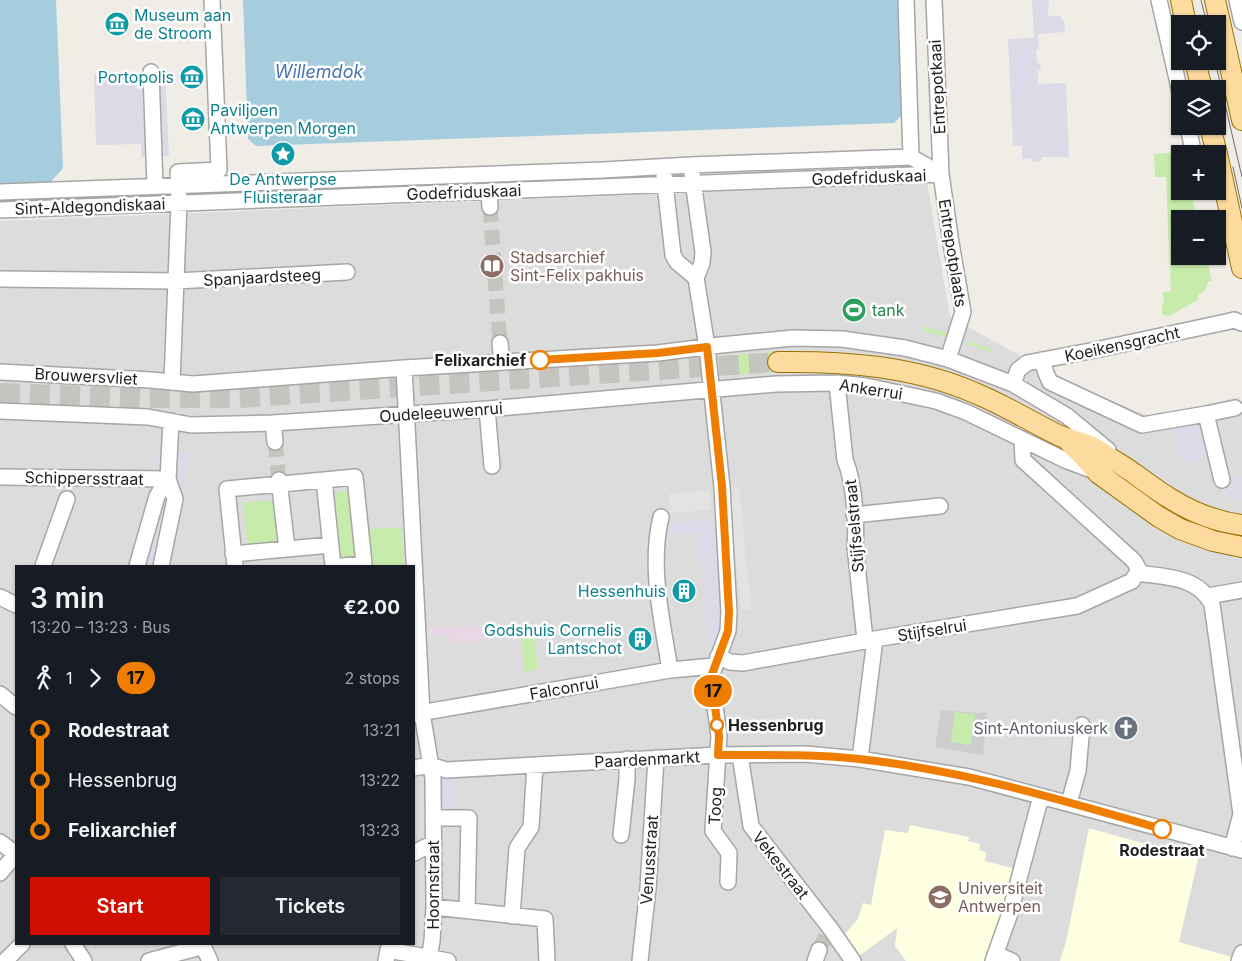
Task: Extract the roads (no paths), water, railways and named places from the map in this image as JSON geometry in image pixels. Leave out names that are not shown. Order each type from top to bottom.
[{"type":"main road","points":[[1181,0],[1184,15]]},
{"type":"main road","points":[[1215,0],[1242,120]]},
{"type":"main road","points":[[1226,198],[1242,268]]},
{"type":"main road","name":"Ankerrui","points":[[778,362],[818,361],[861,364],[899,370],[935,379],[976,393],[1065,438],[1091,447],[1129,468],[1171,499],[1190,509],[1214,518],[1242,525]]},
{"type":"main road","name":"Ankerrui","points":[[1065,438],[1098,473],[1140,504],[1180,529],[1212,542],[1242,547]]},
{"type":"street","points":[[212,0],[219,170],[178,172],[179,203],[172,382],[193,384],[222,383],[404,368],[658,353],[793,338],[842,339],[906,348],[948,359],[1013,384],[1067,416],[1129,468]]},
{"type":"street","name":"Entrepotkaai","points":[[906,0],[911,157]]},
{"type":"street","name":"Entrepotkaai","points":[[934,0],[941,174]]},
{"type":"street","points":[[1159,0],[1177,80]]},
{"type":"street","points":[[1237,0],[1242,22]]},
{"type":"street","points":[[151,72],[155,186]]},
{"type":"street","name":"Godefriduskaai","points":[[179,185],[593,171],[691,165],[911,157],[941,174]]},
{"type":"street","points":[[691,165],[703,252],[702,263],[696,278],[707,347],[722,486],[729,612],[728,631],[711,677],[719,736],[718,755]]},
{"type":"street","points":[[664,167],[673,255],[677,262],[696,278]]},
{"type":"street","name":"Godefriduskaai","points":[[179,203],[941,174]]},
{"type":"street","name":"Entrepotplaats","points":[[941,174],[950,243],[963,312],[948,359]]},
{"type":"street","name":"Sint-Aldegondiskaai","points":[[0,192],[179,185]]},
{"type":"street","points":[[489,191],[490,207]]},
{"type":"street","name":"Sint-Aldegondiskaai","points":[[0,210],[179,203]]},
{"type":"street","name":"Spanjaardsteeg","points":[[0,279],[176,282],[347,272]]},
{"type":"street","name":"Koeikensgracht","points":[[1013,384],[1018,370],[1027,363],[1234,320],[1242,323]]},
{"type":"street","points":[[500,343],[502,362]]},
{"type":"street","points":[[1042,360],[1050,382],[1142,425],[1235,408]]},
{"type":"street","name":"Hoornstraat","points":[[404,368],[413,565]]},
{"type":"street","name":"Brouwersvliet","points":[[0,372],[172,382]]},
{"type":"street","name":"Ankerrui","points":[[712,391],[776,384],[837,383],[866,386],[936,401],[966,412],[1065,460],[1098,473]]},
{"type":"street","name":"Stijfselstraat","points":[[837,383],[845,460],[850,470],[855,546],[870,640],[860,759]]},
{"type":"street","name":"Oudeleeuwenrui","points":[[171,421],[192,425],[273,423],[488,409],[712,391]]},
{"type":"street","points":[[488,409],[492,466]]},
{"type":"street","points":[[0,411],[148,417],[171,421],[168,479],[175,499],[161,565]]},
{"type":"street","points":[[1206,414],[1222,480]]},
{"type":"street","points":[[273,423],[275,442]]},
{"type":"street","points":[[1022,440],[1023,460],[1134,561],[1138,568],[1137,573],[1186,581],[1202,590],[1208,596],[1214,612],[1242,814],[1237,849]]},
{"type":"street","name":"Schippersstraat","points":[[0,477],[67,487],[168,479]]},
{"type":"street","points":[[331,545],[287,549],[234,560],[227,489],[279,482],[355,477],[364,564],[353,565]]},
{"type":"street","points":[[137,565],[157,496],[168,479]]},
{"type":"street","points":[[324,480],[333,565]]},
{"type":"street","points":[[279,482],[287,549]]},
{"type":"street","points":[[43,565],[67,487]]},
{"type":"street","points":[[854,515],[940,506]]},
{"type":"street","points":[[661,517],[657,534],[657,561],[661,612],[670,670]]},
{"type":"street","name":"Stijfselrui","points":[[716,661],[743,663],[1077,606],[1132,581],[1137,573]]},
{"type":"street","points":[[1208,596],[1242,590]]},
{"type":"street","points":[[0,597],[15,604]]},
{"type":"street","name":"Hoornstraat","points":[[415,631],[418,713],[433,778],[434,906],[429,958]]},
{"type":"street","name":"Falconrui","points":[[418,713],[716,661]]},
{"type":"street","points":[[1,696],[15,706]]},
{"type":"street","points":[[1069,803],[1078,771],[1082,725]]},
{"type":"street","name":"Paardenmarkt","points":[[415,768],[431,766],[446,770],[718,755],[805,754],[860,759],[968,777],[1237,849]]},
{"type":"street","name":"Toog","points":[[718,755],[713,831],[729,853],[728,882]]},
{"type":"street","name":"Vekestraat","points":[[740,755],[751,826],[828,932],[853,961]]},
{"type":"street","name":"Venusstraat","points":[[640,961],[648,888],[656,758]]},
{"type":"street","points":[[621,835],[627,779],[627,759]]},
{"type":"street","points":[[512,916],[517,848],[531,827],[535,765]]},
{"type":"street","points":[[1012,961],[994,958],[1009,916],[1041,796]]},
{"type":"street","points":[[433,815],[469,818],[467,910]]},
{"type":"street","points":[[0,842],[15,859],[0,873]]},
{"type":"street","points":[[415,852],[433,843]]},
{"type":"street","points":[[434,906],[545,919],[547,961]]},
{"type":"street","points":[[5,961],[21,945]]},
{"type":"street","points":[[74,945],[84,961]]},
{"type":"street","points":[[149,961],[201,945]]},
{"type":"street","points":[[203,945],[210,961]]},
{"type":"street","points":[[386,961],[388,950],[448,961]]},
{"type":"street","points":[[1239,961],[1242,953]]},
{"type":"water","points":[[0,0],[56,0],[63,168],[49,184],[0,186]]},
{"type":"water","name":"Willemdok","points":[[243,0],[901,0],[905,112],[894,123],[256,146],[248,139]]},
{"type":"tunnel","points":[[490,207],[500,343]]},
{"type":"tunnel","points":[[0,393],[143,398],[239,398],[778,362]]},
{"type":"tunnel","points":[[275,442],[279,480]]},
{"type":"tunnel","points":[[819,950],[826,936]]},
{"type":"tram line","points":[[1201,0],[1205,15]]},
{"type":"tram line","points":[[1217,70],[1242,177]]},
{"type":"tram line","points":[[1233,167],[1242,208]]},
{"type":"place","name":"Museum aan de Stroom","points":[[117,24]]},
{"type":"place","name":"Portopolis","points":[[192,77]]},
{"type":"place","name":"Paviljoen Antwerpen Morgen","points":[[193,119]]},
{"type":"place","name":"De Antwerpse Fluisteraar","points":[[283,154]]},
{"type":"place","name":"Stadsarchief Sint-Felix pakhuis","points":[[492,266]]},
{"type":"place","name":"tank","points":[[854,310]]},
{"type":"place","name":"Felixarchief","points":[[540,360]]},
{"type":"place","name":"Hessenhuis","points":[[684,591]]},
{"type":"place","name":"Godshuis Cornelis Lantschot","points":[[640,639]]},
{"type":"place","name":"Hessenbrug","points":[[717,725]]},
{"type":"place","name":"Sint-Antoniuskerk","points":[[1126,728]]},
{"type":"place","name":"Rodestraat","points":[[1162,829]]},
{"type":"place","name":"Universiteit Antwerpen","points":[[940,897]]}]
